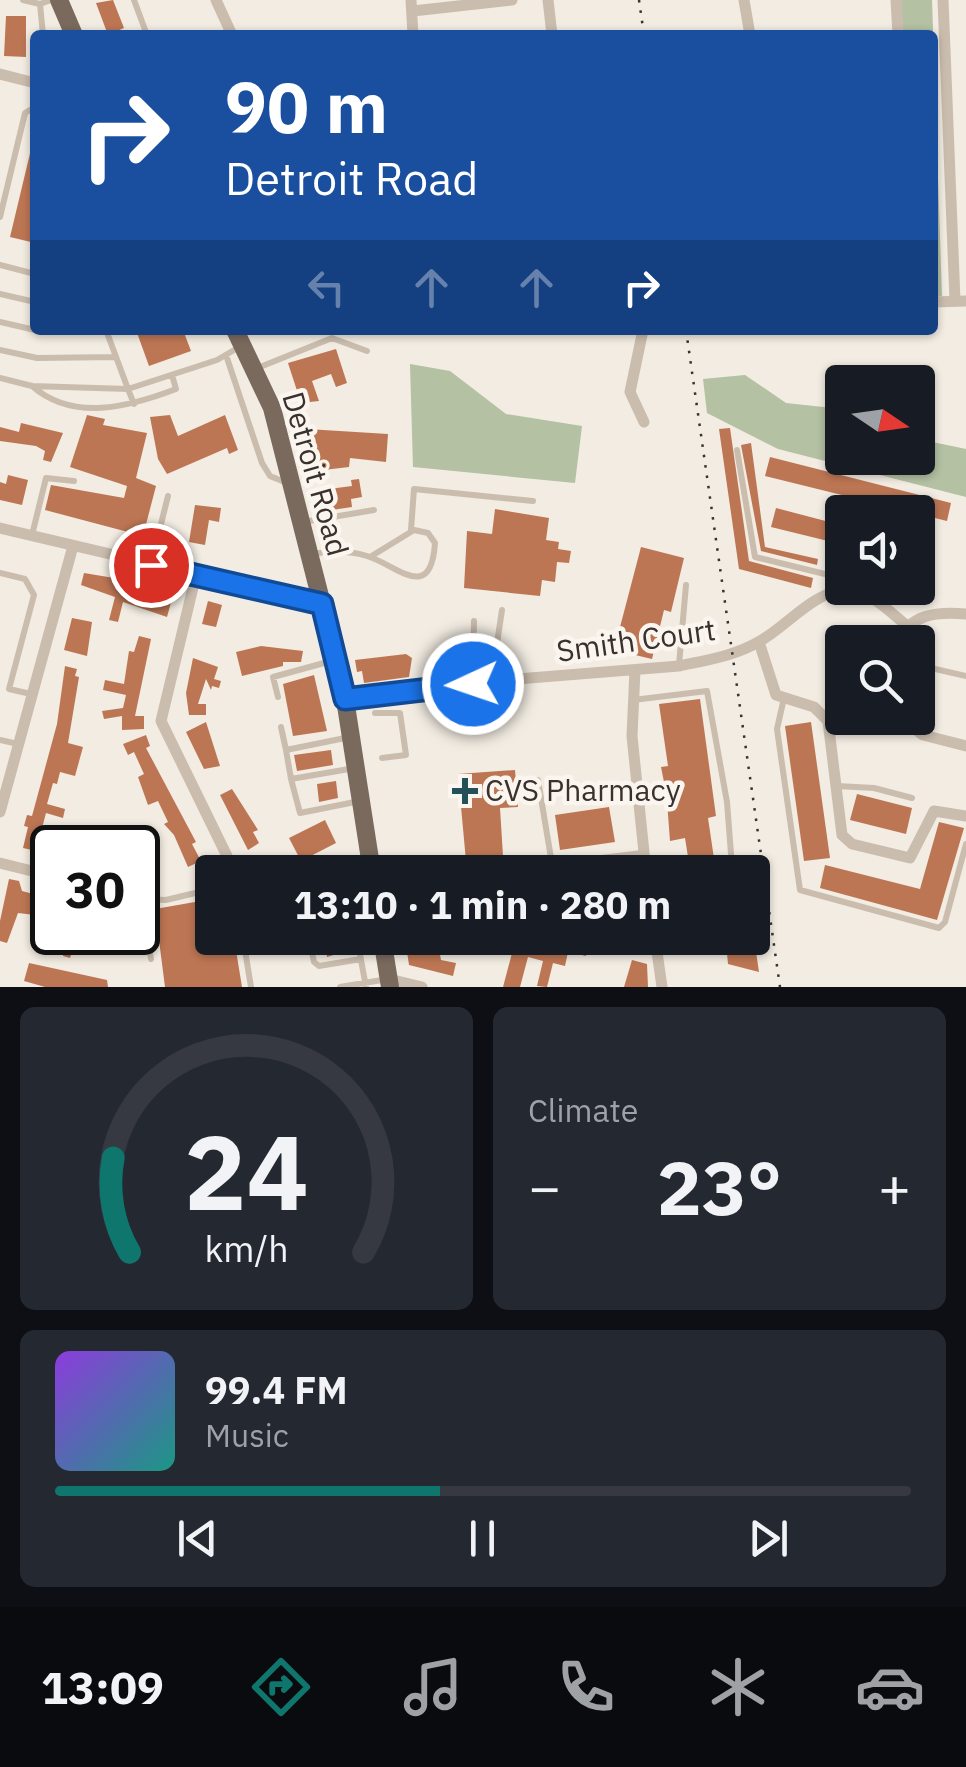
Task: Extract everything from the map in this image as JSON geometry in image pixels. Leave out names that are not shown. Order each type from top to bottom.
[{"type":"main road","points":[[60,0],[72,30]]},
{"type":"main road","name":"Detroit Road","points":[[234,343],[254,369],[272,408],[345,699],[370,855]]},
{"type":"main road","points":[[385,955],[390,983]]},
{"type":"street","points":[[216,0],[230,30]]},
{"type":"street","points":[[412,6],[512,0]]},
{"type":"street","points":[[548,0],[551,30]]},
{"type":"street","points":[[744,0],[749,30]]},
{"type":"street","points":[[896,0],[898,30]]},
{"type":"street","points":[[943,0],[960,301]]},
{"type":"street","points":[[0,74],[30,82]]},
{"type":"street","points":[[642,335],[630,392],[644,422]]},
{"type":"street","points":[[0,528],[322,604]]},
{"type":"street","points":[[0,812],[72,546]]},
{"type":"street","points":[[196,575],[161,720],[227,855]]},
{"type":"street","name":"Smith Court","points":[[345,699],[679,666],[720,658],[759,642],[825,598]]},
{"type":"street","points":[[879,605],[906,625],[927,614],[966,614]]},
{"type":"street","points":[[759,642],[776,695],[822,712],[828,721],[842,836],[852,844],[886,856],[910,858],[934,811],[966,816]]},
{"type":"street","points":[[635,670],[632,700],[644,853]]},
{"type":"street","points":[[923,735],[966,746]]},
{"type":"street","points":[[0,863],[30,870]]},
{"type":"street","points":[[658,955],[662,987]]},
{"type":"street","points":[[390,983],[422,987]]},
{"type":"lane","points":[[22,0],[40,4],[50,0]]},
{"type":"lane","points":[[134,0],[145,30]]},
{"type":"lane","points":[[40,4],[43,30]]},
{"type":"lane","points":[[0,217],[24,113],[30,110]]},
{"type":"lane","points":[[0,265],[30,273]]},
{"type":"lane","points":[[0,294],[30,301]]},
{"type":"lane","points":[[0,322],[30,329]]},
{"type":"lane","points":[[108,335],[134,404]]},
{"type":"lane","points":[[254,369],[332,338],[367,351]]},
{"type":"lane","points":[[0,378],[32,386],[128,388],[172,376],[234,343],[262,464],[270,476],[292,484]]},
{"type":"lane","points":[[0,350],[37,358],[116,357]]},
{"type":"lane","points":[[32,386],[65,408],[134,404],[176,389],[172,376]]},
{"type":"lane","points":[[737,450],[755,557],[825,573]]},
{"type":"lane","points":[[32,536],[46,478],[74,481]]},
{"type":"lane","points":[[411,532],[414,489],[532,501]]},
{"type":"lane","points":[[151,565],[168,496]]},
{"type":"lane","points":[[301,522],[374,510]]},
{"type":"lane","points":[[310,554],[336,550],[370,556],[410,578],[424,575],[434,562],[435,542],[428,533],[411,532],[370,556]]},
{"type":"lane","points":[[0,573],[25,579],[34,594],[9,689],[32,695]]},
{"type":"lane","points":[[679,666],[686,585]]},
{"type":"lane","points":[[491,683],[502,610]]},
{"type":"lane","points":[[473,684],[474,621]]},
{"type":"lane","points":[[278,697],[274,677],[336,660]]},
{"type":"lane","points":[[935,669],[966,676]]},
{"type":"lane","points":[[632,700],[707,690],[727,802],[731,855]]},
{"type":"lane","points":[[784,698],[777,729],[800,890],[939,928],[945,922],[966,844]]},
{"type":"lane","points":[[375,713],[400,713],[406,754],[382,758]]},
{"type":"lane","points":[[281,727],[300,813],[361,801]]},
{"type":"lane","points":[[286,750],[351,736]]},
{"type":"lane","points":[[0,740],[18,744]]},
{"type":"lane","points":[[292,779],[356,768]]},
{"type":"lane","points":[[538,780],[552,864],[644,853]]},
{"type":"lane","points":[[836,786],[874,788],[912,798]]},
{"type":"lane","points":[[160,900],[195,893]]},
{"type":"lane","points":[[150,955],[151,959]]},
{"type":"lane","points":[[246,955],[251,987]]},
{"type":"lane","points":[[313,955],[319,966],[361,958]]},
{"type":"lane","points":[[360,955],[366,985]]},
{"type":"lane","points":[[340,987],[390,983]]},
{"type":"green space","points":[[901,0],[932,0],[933,30],[903,30]]},
{"type":"green space","points":[[938,178],[942,296],[938,296]]},
{"type":"green space","points":[[410,364],[450,371],[506,414],[582,426],[575,483],[413,467]]},
{"type":"green space","points":[[745,375],[786,403],[825,407],[825,461],[778,449],[707,413],[703,379]]},
{"type":"green space","points":[[935,443],[966,449],[966,497],[880,475],[935,475]]},
{"type":"building","points":[[113,0],[124,28],[106,30],[96,3]]},
{"type":"building","points":[[6,16],[26,16],[26,57],[4,56]]},
{"type":"building","points":[[30,153],[30,242],[10,237]]},
{"type":"building","points":[[138,335],[185,335],[191,351],[149,366]]},
{"type":"building","points":[[336,349],[347,383],[336,387],[331,374],[312,381],[319,401],[301,403],[288,363]]},
{"type":"building","points":[[87,415],[105,419],[103,425],[147,433],[136,478],[156,486],[143,536],[45,510],[51,485],[124,498],[127,486],[70,467]]},
{"type":"building","points":[[170,415],[178,436],[225,415],[238,450],[229,454],[227,448],[167,474],[158,459],[150,417]]},
{"type":"building","points":[[21,423],[63,433],[51,462],[43,460],[45,451],[36,446],[0,441],[0,427],[19,432]]},
{"type":"building","points":[[730,428],[749,561],[813,578],[811,588],[739,569],[719,429]]},
{"type":"building","points":[[307,429],[388,434],[386,462],[350,458],[349,467],[315,471],[311,453],[304,452]]},
{"type":"building","points":[[751,443],[765,547],[818,559],[817,565],[761,551],[741,445]]},
{"type":"building","points":[[770,457],[825,471],[825,475],[841,475],[920,495],[842,495],[765,476]]},
{"type":"building","points":[[8,475],[28,480],[22,505],[0,500],[0,482],[6,484]]},
{"type":"building","points":[[359,479],[362,497],[351,499],[352,507],[332,510],[329,489],[352,486],[351,480]]},
{"type":"building","points":[[935,499],[951,503],[947,521],[935,518]]},
{"type":"building","points":[[195,505],[221,508],[219,522],[209,520],[205,545],[189,542]]},
{"type":"building","points":[[776,508],[825,521],[825,540],[771,527]]},
{"type":"building","points":[[495,509],[549,518],[546,540],[559,542],[558,549],[571,551],[569,563],[557,562],[555,582],[542,580],[540,596],[464,588],[467,531],[492,534]]},
{"type":"building","points":[[641,547],[684,558],[671,612],[664,610],[652,659],[614,650]]},
{"type":"building","points":[[84,573],[138,582],[173,595],[167,617],[123,602],[118,622],[109,620],[115,597],[81,585]]},
{"type":"building","points":[[208,601],[222,605],[216,627],[202,624]]},
{"type":"building","points":[[72,618],[92,622],[87,656],[64,650]]},
{"type":"building","points":[[139,636],[151,639],[135,716],[144,716],[144,729],[122,730],[122,716],[104,719],[102,711],[123,708],[126,695],[103,690],[105,680],[124,684],[129,651],[134,652]]},
{"type":"building","points":[[261,646],[303,651],[301,662],[283,662],[283,666],[242,676],[236,652]]},
{"type":"building","points":[[406,654],[412,658],[409,677],[364,683],[362,671],[357,672],[355,660]]},
{"type":"building","points":[[193,658],[218,667],[214,679],[221,681],[219,688],[212,686],[211,690],[206,679],[198,704],[206,704],[206,715],[189,715],[186,693]]},
{"type":"building","points":[[65,666],[77,669],[75,676],[79,677],[68,743],[83,747],[75,776],[60,772],[47,804],[65,809],[63,818],[46,813],[43,825],[30,825],[30,850],[23,848],[27,815],[32,816],[57,724]]},
{"type":"building","points":[[314,675],[327,731],[293,736],[283,684]]},
{"type":"building","points":[[700,699],[716,816],[708,818],[713,855],[688,855],[685,838],[670,841],[667,801],[662,802],[661,793],[666,792],[661,767],[668,766],[659,704]]},
{"type":"building","points":[[206,722],[220,766],[204,769],[186,732]]},
{"type":"building","points":[[811,722],[830,858],[804,861],[785,726]]},
{"type":"building","points":[[146,735],[150,746],[146,748],[196,842],[192,844],[198,855],[195,864],[188,867],[174,835],[164,824],[168,822],[158,801],[148,805],[138,777],[144,774],[134,752],[128,755],[123,744]]},
{"type":"building","points":[[331,750],[333,765],[297,771],[294,755]]},
{"type":"building","points":[[515,770],[518,807],[500,808],[503,855],[465,855],[458,774]]},
{"type":"building","points":[[336,781],[338,798],[319,802],[317,784]]},
{"type":"building","points":[[232,789],[258,830],[253,832],[259,843],[248,850],[220,795]]},
{"type":"building","points":[[857,794],[912,808],[906,834],[850,820]]},
{"type":"building","points":[[609,807],[615,842],[560,850],[555,815]]},
{"type":"building","points":[[325,820],[336,843],[313,855],[298,855],[289,838]]},
{"type":"building","points":[[939,822],[964,828],[937,920],[820,888],[825,865],[920,889]]},
{"type":"building","points":[[9,879],[19,881],[22,891],[30,893],[30,914],[18,913],[7,943],[0,941]]},
{"type":"building","points":[[195,902],[195,955],[237,955],[242,987],[165,987],[160,908]]},
{"type":"building","points":[[408,955],[440,955],[441,960],[456,963],[453,976],[409,965]]},
{"type":"building","points":[[511,955],[567,955],[565,966],[553,963],[547,987],[537,986],[543,961],[528,957],[520,987],[503,987]]},
{"type":"building","points":[[727,955],[756,955],[759,972],[728,964]]},
{"type":"building","points":[[632,960],[647,964],[648,987],[624,987]]},
{"type":"building","points":[[29,963],[107,980],[108,987],[45,987],[24,981]]},
{"type":"railway","points":[[639,0],[643,30]]},
{"type":"railway","points":[[687,335],[780,987]]},
{"type":"place","name":"CVS Pharmacy","points":[[465,791]]},
{"type":"route","points":[[151,565],[322,604],[345,699],[416,687],[473,684]]}]
